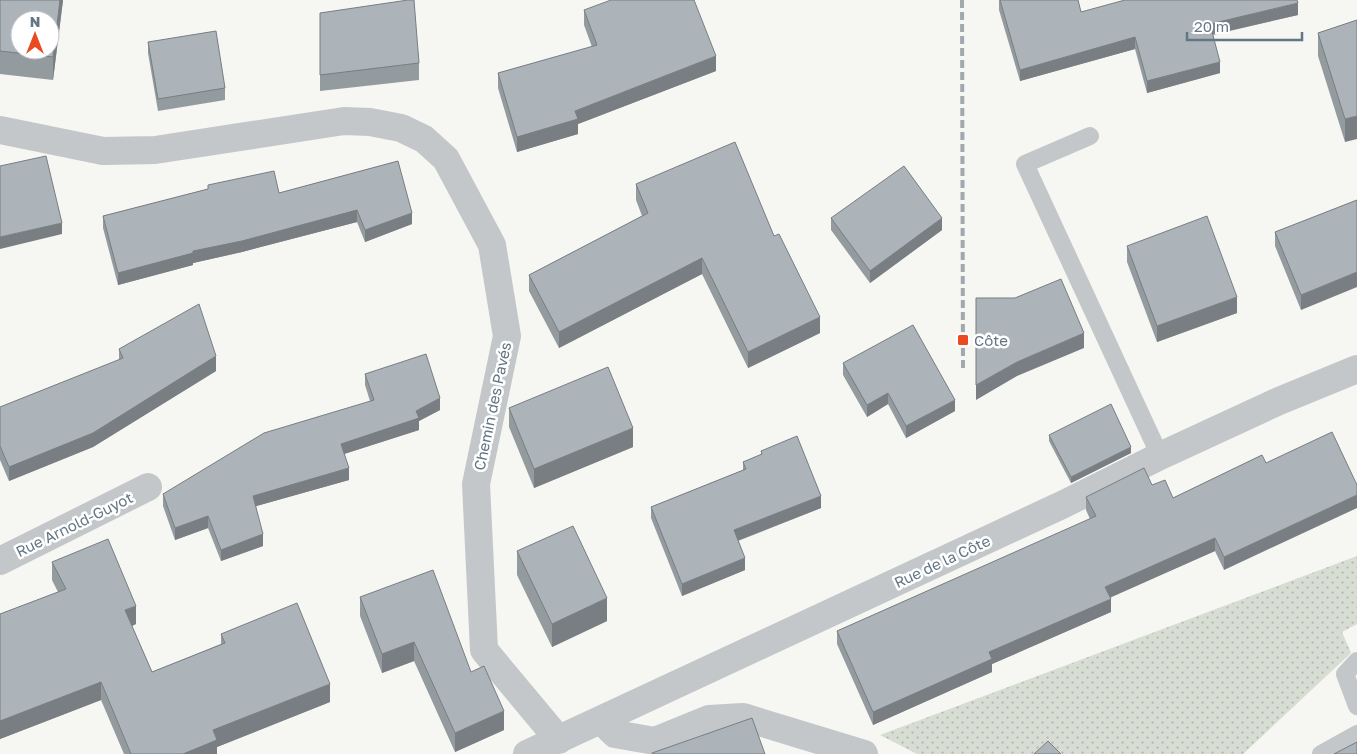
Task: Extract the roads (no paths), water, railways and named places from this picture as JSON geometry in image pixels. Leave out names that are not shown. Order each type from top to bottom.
[{"type":"street","name":"Chemin des Pavés","points":[[0,130],[79,147],[111,151],[155,150],[344,121],[370,122],[401,128],[416,135],[424,139],[446,159],[492,245],[507,336],[476,484],[484,650],[560,740]]},
{"type":"street","name":"Rue de la Côte","points":[[527,754],[1064,504],[1160,456],[1279,401],[1357,369]]},
{"type":"street","name":"Rue Arnold-Guyot","points":[[0,561],[148,487]]},
{"type":"street","points":[[602,720],[615,734],[655,742],[709,719],[743,716],[864,754]]},
{"type":"lane","points":[[1090,136],[1025,164],[1160,456]]},
{"type":"lane","points":[[1357,661],[1345,674],[1357,706]]},
{"type":"lane","points":[[1321,754],[1357,734]]},
{"type":"railway","points":[[962,0],[963,370]]},
{"type":"place","name":"Côte","points":[[963,340]]}]
